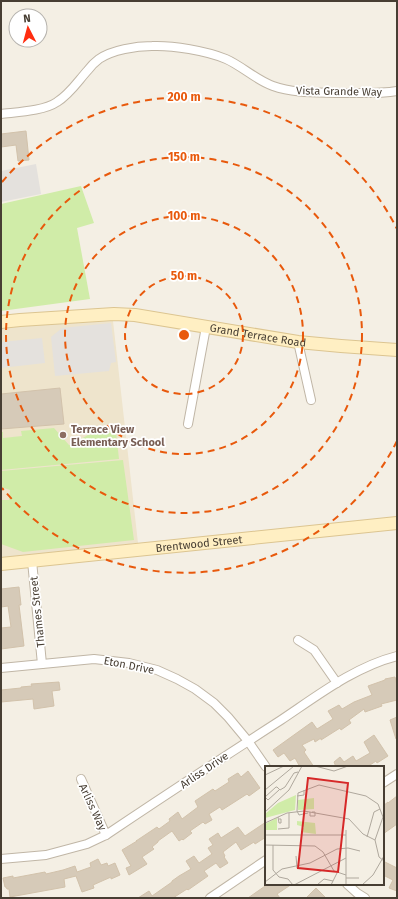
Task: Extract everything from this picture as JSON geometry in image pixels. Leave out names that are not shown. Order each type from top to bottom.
[{"type":"street","name":"Vista Grande Way","points":[[1,114],[32,110],[56,103],[68,94],[89,69],[100,59],[112,52],[152,46],[182,48],[216,56],[227,60],[262,81],[288,90],[371,93],[397,91]]},
{"type":"street","name":"Grand Terrace Road","points":[[1,322],[114,314],[135,315],[298,342],[397,350]]},
{"type":"street","points":[[188,424],[206,327]]},
{"type":"street","points":[[298,342],[311,400]]},
{"type":"street","name":"Brentwood Street","points":[[1,564],[397,523]]},
{"type":"street","name":"Thames Street","points":[[32,561],[42,664]]},
{"type":"street","points":[[298,640],[314,650],[337,683]]},
{"type":"street","name":"Arliss Drive","points":[[1,859],[46,854],[87,844],[106,835],[248,740],[358,670],[397,656]]},
{"type":"street","name":"Eton Drive","points":[[1,668],[83,660],[104,660],[129,663],[156,670],[195,688],[206,697],[228,717],[248,740],[265,766]]},
{"type":"street","points":[[384,782],[397,774]]},
{"type":"street","name":"Arliss Way","points":[[81,779],[106,835]]},
{"type":"street","points":[[210,898],[265,861]]},
{"type":"street","points":[[348,885],[365,898]]},
{"type":"shaded area","points":[[36,164],[41,194],[1,202],[1,171]]},
{"type":"shaded area","name":"Terrace View Elementary School","points":[[113,321],[138,543],[1,558],[1,328]]},
{"type":"shaded area","points":[[111,323],[116,362],[111,363],[109,371],[55,376],[51,337],[62,328]]},
{"type":"shaded area","points":[[42,338],[45,363],[1,368],[1,342]]},
{"type":"green space","points":[[81,186],[94,223],[77,228],[90,299],[1,311],[1,204]]},
{"type":"green space","points":[[54,428],[69,445],[76,444],[88,435],[116,432],[119,459],[1,470],[1,432],[3,432],[3,438],[22,436],[21,431]]},
{"type":"green space","points":[[123,460],[134,540],[23,552],[1,544],[1,500],[9,500],[10,490],[1,487],[1,471]]},
{"type":"building","points":[[26,131],[29,160],[18,161],[16,145],[1,147],[1,134]]},
{"type":"building","points":[[60,388],[64,424],[1,429],[1,394]]},
{"type":"building","points":[[19,587],[21,605],[19,605],[24,646],[1,649],[1,628],[11,627],[8,606],[1,607],[1,589]]},
{"type":"building","points":[[395,677],[397,685],[397,700],[381,704],[382,706],[365,712],[364,709],[349,720],[351,723],[341,730],[340,728],[321,740],[321,738],[315,742],[314,739],[302,745],[306,750],[304,752],[313,766],[299,766],[295,758],[290,761],[284,753],[278,757],[273,750],[312,722],[317,729],[333,719],[328,711],[339,705],[342,709],[354,702],[372,695],[368,686],[385,679]]},
{"type":"building","points":[[59,682],[60,690],[52,691],[54,706],[34,709],[33,699],[1,702],[1,690],[32,686],[31,684]]},
{"type":"building","points":[[397,717],[397,739],[396,739],[390,720]]},
{"type":"building","points":[[374,735],[388,756],[377,763],[376,761],[368,766],[336,766],[334,762],[340,757],[344,762],[353,756],[356,761],[370,753],[364,742]]},
{"type":"building","points":[[248,771],[260,788],[249,796],[247,794],[222,810],[220,807],[209,814],[212,820],[205,824],[203,822],[190,831],[192,833],[183,840],[182,839],[179,841],[172,831],[152,847],[154,849],[142,857],[147,864],[129,875],[126,868],[131,866],[122,850],[157,827],[159,829],[170,821],[169,819],[178,812],[182,819],[198,807],[195,801],[213,789],[215,791],[229,782],[228,779],[236,774],[238,773],[241,777]]},
{"type":"building","points":[[397,796],[397,824],[384,833],[384,805]]},
{"type":"building","points":[[265,823],[265,838],[241,850],[236,842],[223,852],[228,863],[220,868],[216,863],[204,871],[208,876],[188,890],[187,889],[173,898],[138,898],[149,891],[152,896],[191,869],[186,861],[194,856],[199,863],[212,854],[208,848],[213,845],[209,839],[218,833],[221,838],[238,827],[245,836]]},
{"type":"building","points":[[98,859],[101,865],[107,863],[108,866],[115,863],[120,875],[111,879],[111,877],[93,885],[94,888],[82,892],[76,876],[64,879],[65,887],[10,897],[9,889],[5,887],[3,878],[13,876],[13,878],[45,872],[46,874],[75,866],[77,872],[91,867],[90,863]]},
{"type":"building","points":[[384,862],[397,868],[397,891],[389,888],[393,880],[384,876]]},
{"type":"building","points":[[267,885],[290,885],[277,894],[280,898],[248,898]]},
{"type":"building","points":[[316,888],[326,898],[306,898]]},
{"type":"place","name":"Terrace View Elementary School","points":[[63,435]]}]
